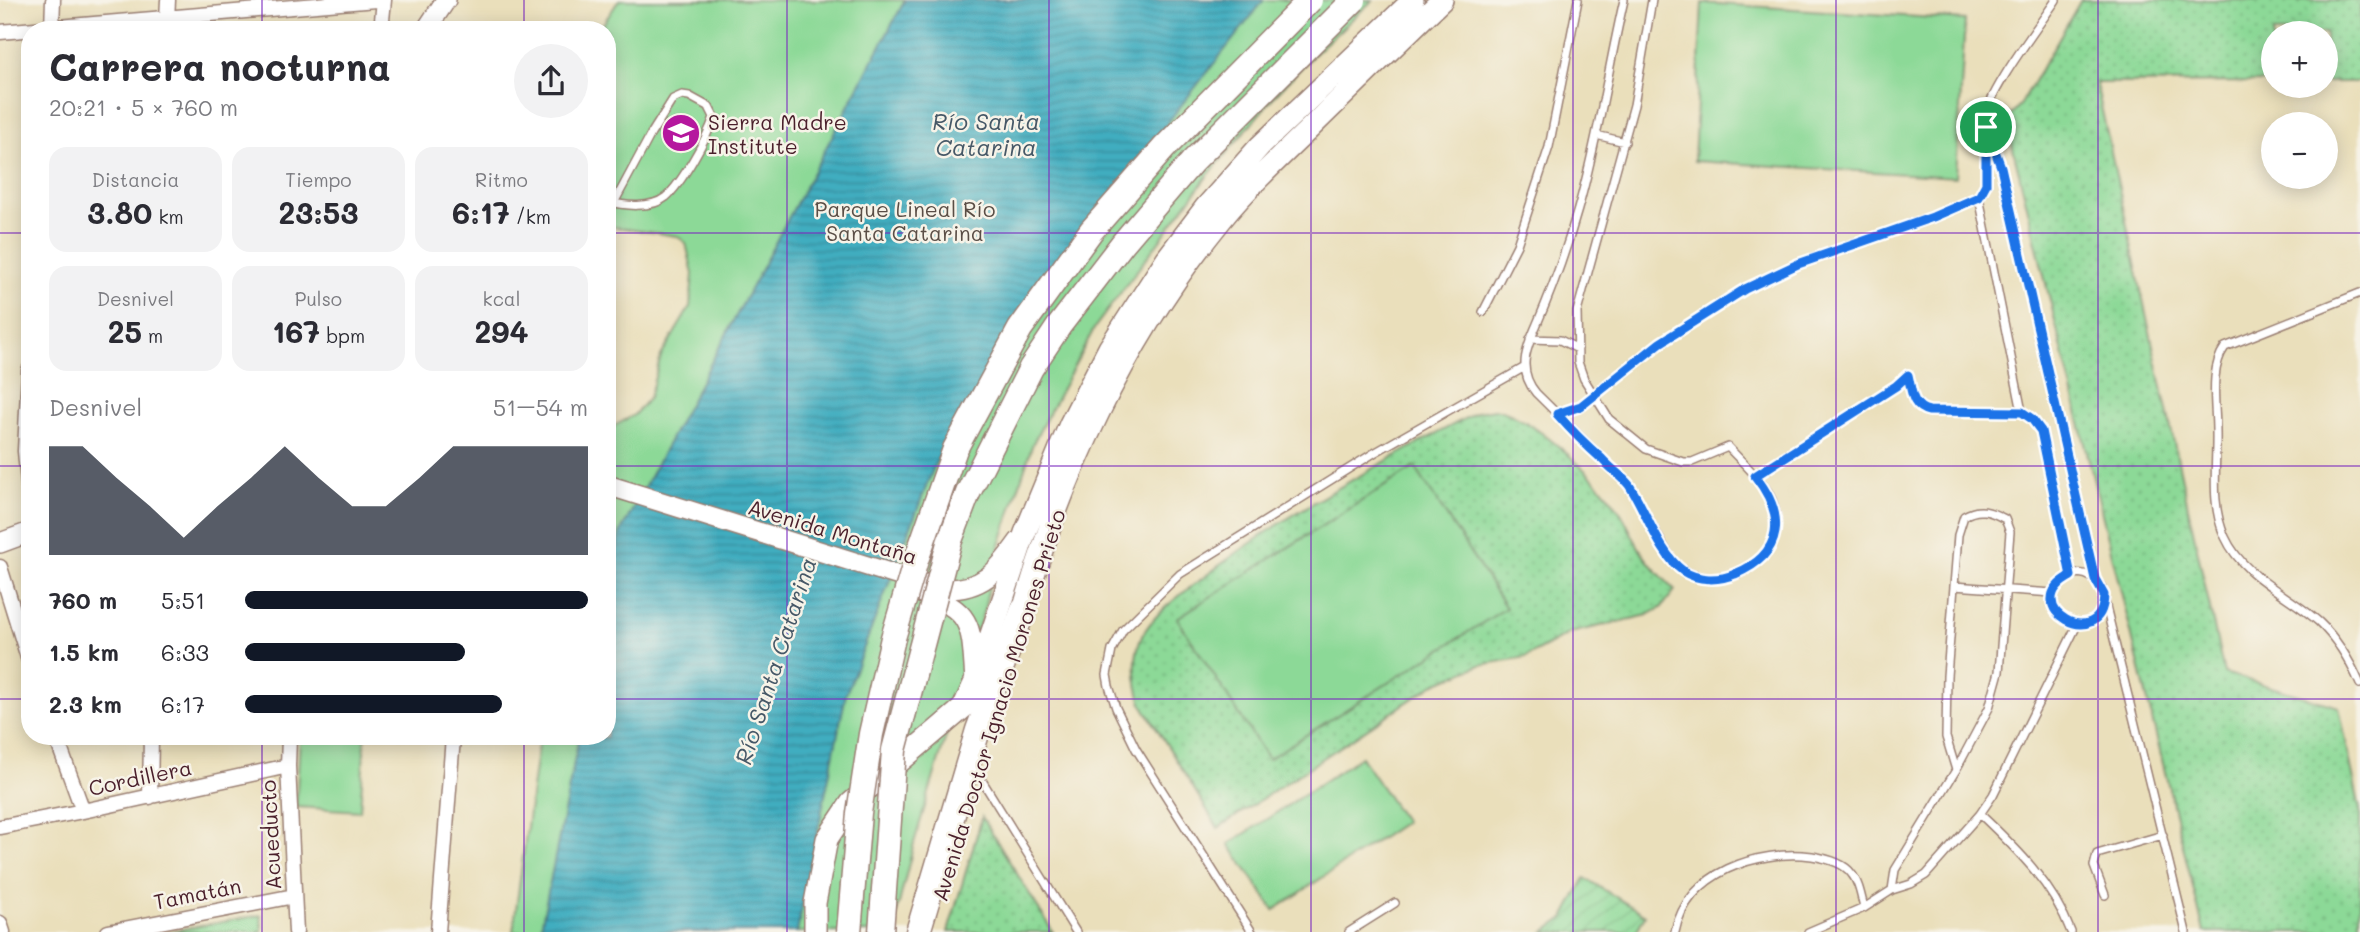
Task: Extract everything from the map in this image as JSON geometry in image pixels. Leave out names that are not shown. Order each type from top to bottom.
[{"type":"highway","points":[[849,932],[859,813],[871,734],[893,638],[916,560],[956,449],[1020,328],[1091,231],[1164,148],[1310,0]]},
{"type":"highway","points":[[881,932],[894,750],[949,543],[968,493],[1031,368],[1123,243],[1192,162],[1354,0]]},
{"type":"highway","points":[[928,927],[978,730],[1023,610]]},
{"type":"main road","name":"Avenida Doctor Ignacio Morones Prieto","points":[[815,932],[816,903],[827,839],[851,803],[963,708],[975,682],[1025,533],[1070,424],[1109,348],[1167,258],[1205,208],[1260,146],[1413,0]]},
{"type":"main road","name":"Avenida Doctor Ignacio Morones Prieto","points":[[928,927],[978,774],[1023,610],[1055,507],[1117,375],[1186,264],[1222,218],[1278,159],[1442,0]]},
{"type":"street","points":[[52,21],[53,0]]},
{"type":"street","points":[[167,19],[168,0]]},
{"type":"street","points":[[141,21],[376,0]]},
{"type":"street","points":[[382,21],[384,0]]},
{"type":"street","points":[[432,21],[446,0]]},
{"type":"street","points":[[0,32],[21,30]]},
{"type":"street","name":"Avenida Montaña","points":[[616,488],[940,594],[959,611],[968,626],[972,638],[975,682]]},
{"type":"street","name":"Avenida Montaña","points":[[616,499],[940,594],[964,589],[996,572],[1025,533]]},
{"type":"street","points":[[0,543],[21,535]]},
{"type":"street","points":[[0,567],[21,634]]},
{"type":"street","points":[[59,745],[83,811]]},
{"type":"street","points":[[150,797],[151,745]]},
{"type":"street","name":"Acueducto","points":[[289,745],[296,932]]},
{"type":"street","points":[[438,932],[452,745]]},
{"type":"street","name":"Cordillera","points":[[0,827],[288,766]]},
{"type":"street","name":"Tamatán","points":[[108,932],[294,896]]},
{"type":"street","points":[[0,923],[3,932]]},
{"type":"lane","points":[[1483,312],[1517,245],[1549,147],[1578,0]]},
{"type":"lane","points":[[1624,0],[1578,209],[1550,293],[1530,339],[1525,367],[1527,382],[1628,484],[1674,562],[1683,571],[1713,579],[1727,578],[1752,566],[1767,553],[1775,532],[1774,514],[1768,492],[1728,447],[1692,462],[1684,462],[1646,449],[1609,419],[1584,379],[1578,362],[1577,312],[1634,105],[1652,0]]},
{"type":"lane","points":[[1557,414],[1574,410],[1660,343],[1754,285],[1798,264],[1933,217],[1979,197],[1986,184],[1985,117],[1996,89],[2056,0]]},
{"type":"lane","points":[[616,192],[673,99],[682,95],[689,96],[709,107],[714,117],[710,129],[693,161],[665,198],[639,205],[616,203]]},
{"type":"lane","points":[[1986,127],[2001,167],[2095,579]]},
{"type":"lane","points":[[1596,135],[1625,142]]},
{"type":"lane","points":[[1979,197],[2022,412]]},
{"type":"lane","points":[[2360,293],[2225,347],[2220,355],[2215,380],[2215,502],[2225,537],[2248,569],[2319,623],[2347,656],[2360,684]]},
{"type":"lane","points":[[1530,339],[1560,340],[1578,349]]},
{"type":"lane","points":[[1252,932],[1136,749],[1109,686],[1107,675],[1112,650],[1123,631],[1180,574],[1374,453],[1525,367]]},
{"type":"lane","points":[[1755,476],[1896,386],[1908,375],[1914,401],[1921,409],[2022,412],[2032,419],[2041,431],[2071,576]]},
{"type":"lane","points":[[1892,890],[1895,870],[1956,770],[1989,708],[1995,690],[2007,590],[2008,523],[1984,510],[1973,511],[1964,516],[1960,523],[1947,676],[1946,737],[1956,770]]},
{"type":"lane","points":[[2104,604],[2094,619],[2077,625],[2066,622],[2058,615],[2053,605],[2053,593],[2057,583],[2077,573],[2088,575],[2101,586],[2186,932]]},
{"type":"lane","points":[[1954,586],[2053,593]]},
{"type":"lane","points":[[1808,932],[1864,908],[1892,890],[1911,884],[1926,875],[1980,814],[1993,795],[2077,625]]},
{"type":"lane","points":[[978,774],[1076,932]]},
{"type":"lane","points":[[1980,814],[2035,869],[2064,913],[2071,932]]},
{"type":"lane","points":[[2105,895],[2094,866],[2097,854],[2163,835]]},
{"type":"lane","points":[[1675,932],[1684,904],[1733,865],[1791,853],[1822,858],[1850,872],[1857,884],[1864,908]]},
{"type":"lane","points":[[1349,932],[1395,903]]},
{"type":"green space","name":"Río Santa Catarina","points":[[619,0],[1373,0],[1316,52],[1276,94],[1209,174],[1095,327],[1033,443],[993,567],[985,606],[914,843],[892,932],[513,932],[538,745],[616,745],[616,425],[634,415],[649,398],[661,356],[690,307],[693,274],[686,243],[677,236],[616,227],[616,21],[605,21]]},
{"type":"green space","points":[[2081,0],[2360,0],[2360,82],[2338,82],[2338,21],[2261,21],[2261,82],[2096,83],[2224,673],[2339,707],[2360,810],[2360,932],[2204,932],[2006,120],[2021,104]]},
{"type":"green space","points":[[1702,3],[1965,20],[1956,177],[1694,161]]},
{"type":"green space","points":[[1495,409],[1528,424],[1546,436],[1596,482],[1619,510],[1645,557],[1675,590],[1662,607],[1648,615],[1570,633],[1526,657],[1480,665],[1433,685],[1218,828],[1142,704],[1136,679],[1136,661],[1139,644],[1147,628],[1160,612],[1183,593],[1299,512],[1369,470],[1477,412]]},
{"type":"green space","points":[[1415,467],[1506,608],[1268,759],[1177,618]]},
{"type":"green space","points":[[300,745],[364,745],[360,811],[296,807]]},
{"type":"green space","points":[[1361,757],[1405,822],[1274,910],[1229,844]]},
{"type":"green space","points":[[982,817],[1053,932],[948,932]]},
{"type":"green space","points":[[1585,878],[1645,915],[1636,932],[1544,932],[1564,918]]},
{"type":"green space","points":[[261,915],[262,932],[166,932]]},
{"type":"water","name":"Río Santa Catarina","points":[[905,0],[1264,0],[1055,266],[935,464],[846,694],[797,932],[540,932],[577,745],[616,745],[616,552],[620,533]]},
{"type":"place","name":"Sierra Madre Institute","points":[[681,133]]},
{"type":"route","points":[[1986,127],[2001,167],[2095,579],[2104,595],[2101,612],[2094,619],[2077,625],[2066,622],[2058,615],[2053,605],[2053,593],[2057,583],[2071,576],[2041,431],[2036,423],[2022,412],[1921,409],[1914,401],[1908,375],[1896,386],[1755,476],[1768,492],[1772,503],[1775,532],[1767,553],[1759,561],[1727,578],[1713,579],[1683,571],[1667,552],[1628,484],[1557,414],[1581,406],[1660,343],[1745,289],[1798,264],[1933,217],[1979,197],[1986,184],[1987,175],[1986,127]]},
{"type":"park label","name":"Parque Lineal Río Santa Catarina","points":[[905,220]]}]
